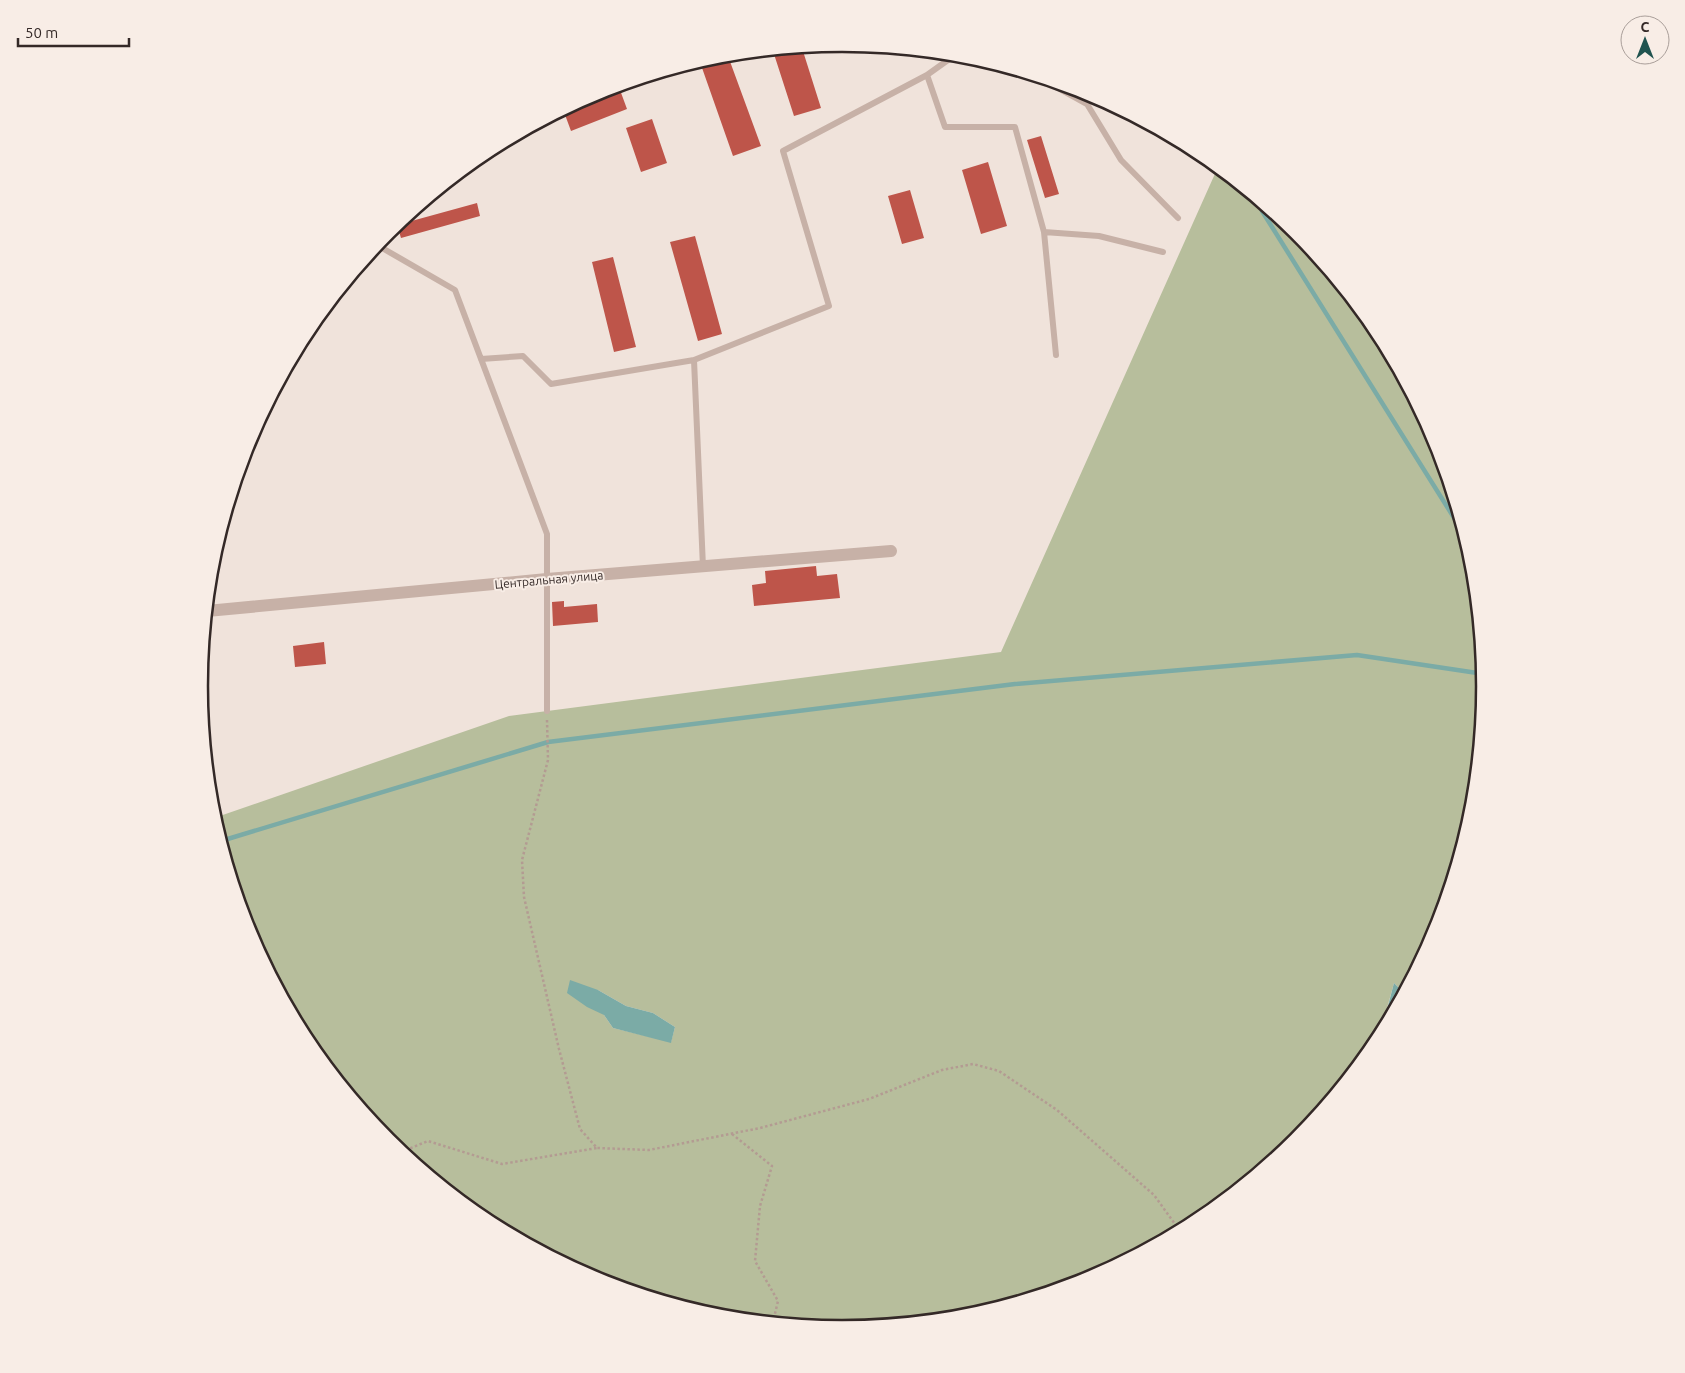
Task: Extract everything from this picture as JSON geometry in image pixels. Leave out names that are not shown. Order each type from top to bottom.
[{"type":"street","name":"Центральная улица","points":[[213,611],[547,579],[891,551]]},
{"type":"lane","points":[[481,359],[523,356],[551,384],[694,360],[829,306],[783,151],[927,75],[946,62]]},
{"type":"lane","points":[[927,75],[945,127],[1015,127],[1044,232],[1056,355]]},
{"type":"lane","points":[[1074,97],[1087,104],[1121,160],[1178,218]]},
{"type":"lane","points":[[1044,232],[1099,236],[1163,252]]},
{"type":"lane","points":[[384,249],[455,290],[547,534],[547,711]]},
{"type":"lane","points":[[694,360],[703,567]]},
{"type":"path","points":[[547,711],[548,760],[522,860],[524,897],[559,1049],[580,1129],[597,1148]]},
{"type":"path","points":[[409,1149],[428,1141],[502,1164],[597,1148],[649,1150],[760,1128],[869,1099],[942,1070],[973,1064],[999,1071],[1057,1110],[1154,1195],[1176,1226]]},
{"type":"path","points":[[732,1134],[772,1166],[760,1206],[755,1261],[778,1301],[774,1316]]},
{"type":"green space","points":[[1215,174],[1261,210],[1319,268],[1370,334],[1392,370],[1428,444],[1455,522],[1471,604],[1475,645],[1475,728],[1471,769],[1455,851],[1443,890],[1428,929],[1400,989],[1394,983],[1385,1015],[1370,1039],[1319,1105],[1261,1163],[1228,1189],[1195,1214],[1123,1255],[1046,1287],[1007,1299],[925,1315],[884,1319],[801,1319],[760,1315],[678,1299],[600,1272],[525,1236],[490,1214],[457,1189],[424,1163],[394,1135],[366,1105],[340,1072],[315,1039],[293,1004],[257,929],[242,890],[230,851],[222,815],[509,716],[1001,652]],"holes":[[[598,990],[626,1006],[653,1013],[675,1027],[671,1042],[613,1028],[604,1015]]]},
{"type":"water","points":[[570,980],[598,990],[626,1006],[653,1013],[675,1027],[671,1043],[613,1028],[604,1015],[587,1007],[567,993]]},
{"type":"water","points":[[1394,983],[1400,989],[1386,1014]]},
{"type":"building","points":[[804,54],[821,108],[794,116],[775,57]]},
{"type":"building","points":[[731,63],[761,146],[733,156],[702,69]]},
{"type":"building","points":[[621,93],[627,109],[571,131],[566,116]]},
{"type":"building","points":[[652,119],[667,163],[641,172],[626,128]]},
{"type":"building","points":[[1041,136],[1059,194],[1045,198],[1027,140]]},
{"type":"building","points":[[988,162],[1007,226],[981,234],[962,170]]},
{"type":"building","points":[[910,190],[924,238],[902,244],[888,196]]},
{"type":"building","points":[[477,203],[480,216],[401,238],[399,233],[412,221]]},
{"type":"building","points":[[695,236],[722,334],[698,341],[670,242]]},
{"type":"building","points":[[613,257],[636,347],[614,352],[592,262]]},
{"type":"building","points":[[816,566],[817,576],[837,574],[840,598],[754,606],[752,585],[766,583],[765,571]]},
{"type":"building","points":[[564,601],[564,607],[597,604],[598,622],[553,626],[552,602]]},
{"type":"building","points":[[324,642],[326,664],[295,667],[293,646]]},
{"type":"waterway","points":[[1262,211],[1453,517]]},
{"type":"waterway","points":[[227,839],[548,742],[1015,684],[1357,655],[1476,673]]}]
